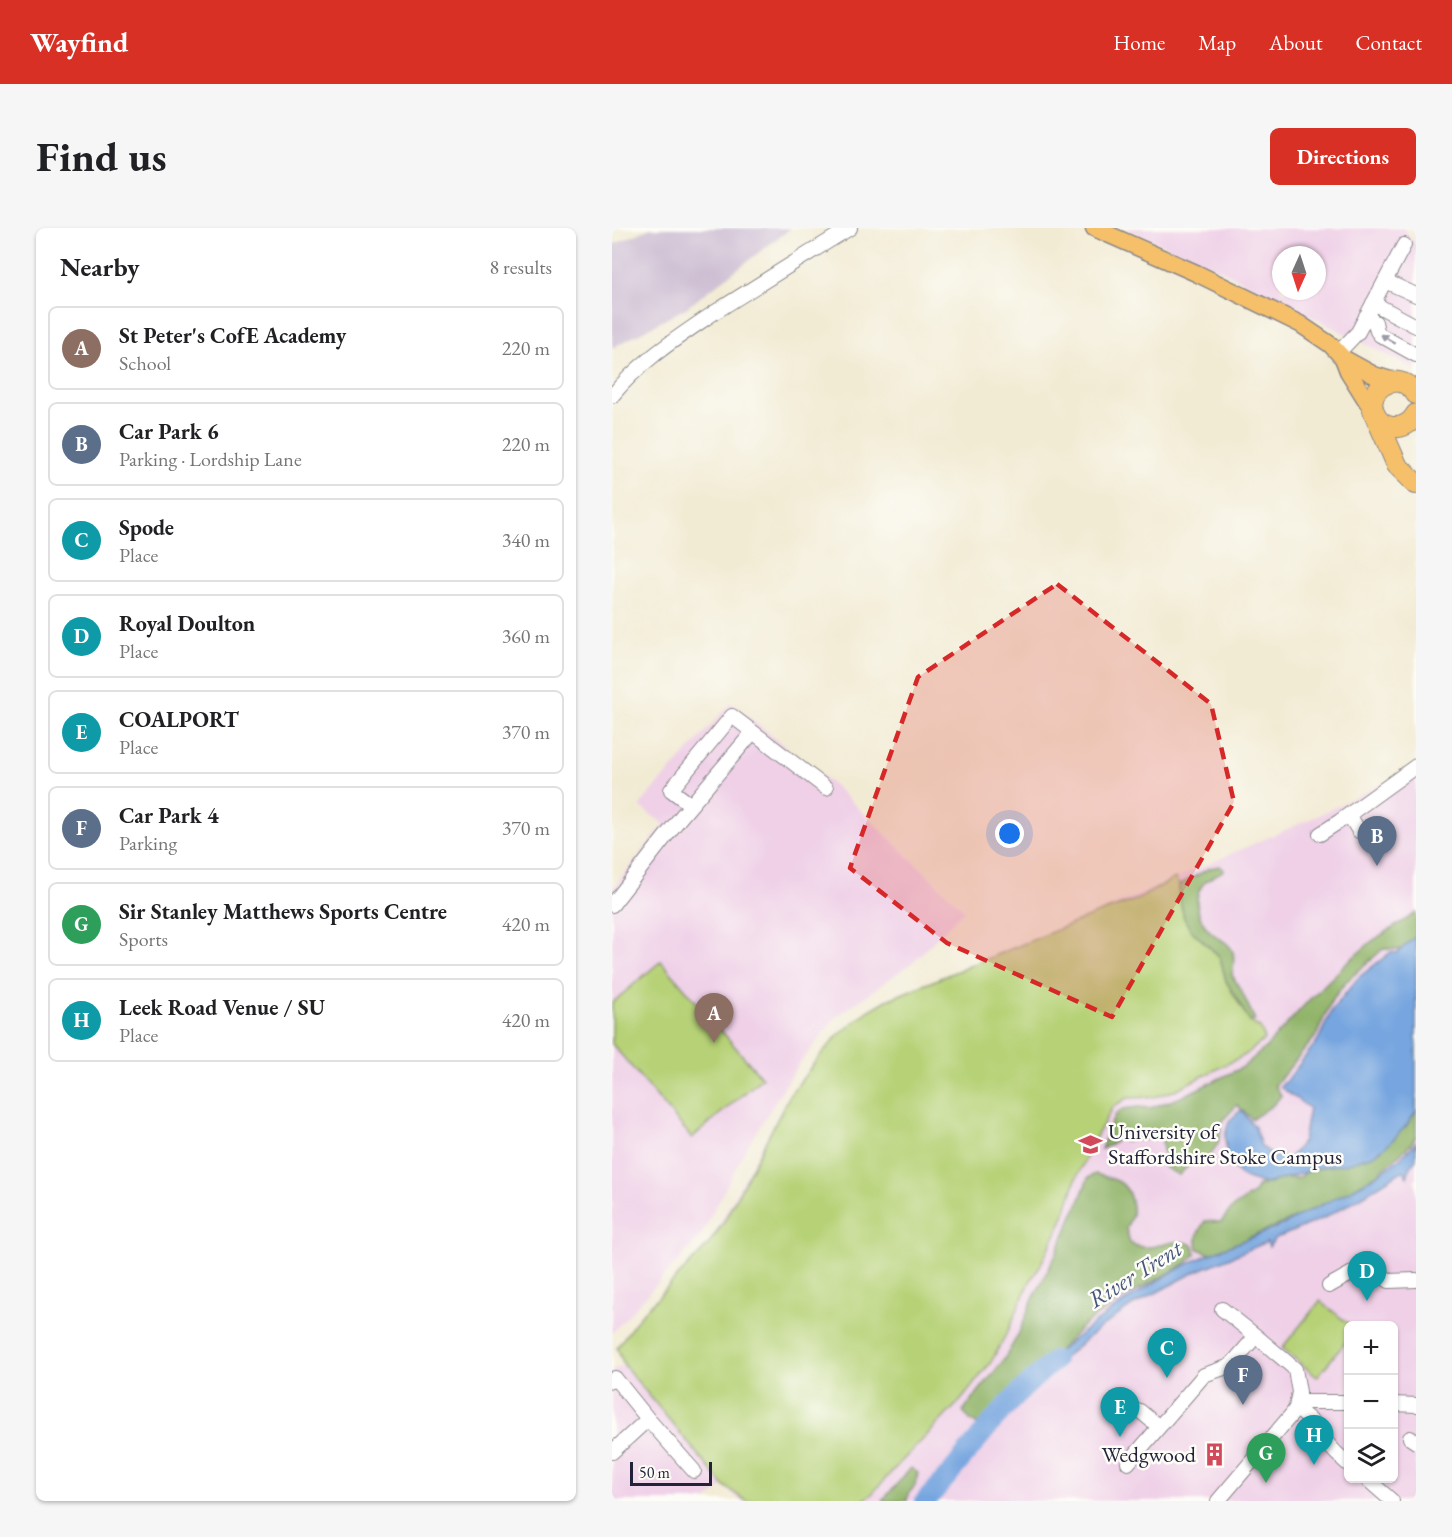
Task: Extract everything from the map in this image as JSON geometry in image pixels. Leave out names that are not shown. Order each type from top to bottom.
[{"type":"highway","points":[[1408,387],[1383,385],[1376,391],[1373,400],[1375,414],[1397,465],[1416,484]]},
{"type":"highway","points":[[1375,414],[1382,423],[1388,426],[1397,427],[1411,422]]},
{"type":"highway","points":[[1411,422],[1401,438],[1401,449],[1416,479]]},
{"type":"main road","points":[[1094,228],[1196,273],[1300,324],[1331,345],[1375,414]]},
{"type":"main road","points":[[1340,356],[1374,375],[1408,387]]},
{"type":"street","points":[[612,396],[622,383],[653,356],[689,330],[850,228]]},
{"type":"street","points":[[1340,356],[1358,332],[1404,246]]},
{"type":"street","points":[[1385,281],[1416,295]]},
{"type":"street","points":[[1373,303],[1416,326]]},
{"type":"street","points":[[1366,316],[1375,322],[1380,335],[1416,355]]},
{"type":"street","points":[[691,805],[671,789],[732,716],[826,788]]},
{"type":"street","points":[[612,904],[753,732]]},
{"type":"street","points":[[1320,834],[1416,766]]},
{"type":"street","points":[[1349,815],[1359,831]]},
{"type":"street","points":[[1329,1286],[1354,1272],[1367,1270],[1381,1274],[1389,1281],[1416,1280]]},
{"type":"street","points":[[1218,1501],[1297,1405],[1299,1392],[1295,1369],[1222,1309]]},
{"type":"street","points":[[1128,1463],[1204,1375],[1230,1366],[1256,1335]]},
{"type":"street","points":[[612,1381],[615,1378],[694,1471]]},
{"type":"street","points":[[1297,1405],[1344,1402]]},
{"type":"street","points":[[1398,1404],[1416,1405]]},
{"type":"street","points":[[1297,1405],[1317,1425],[1319,1434],[1344,1460]]},
{"type":"street","points":[[1140,1411],[1160,1427]]},
{"type":"street","points":[[612,1452],[648,1419]]},
{"type":"street","points":[[1371,1483],[1392,1501]]},
{"type":"highlighted area","points":[[1057,584],[1211,704],[1234,802],[1112,1017],[947,943],[850,868],[918,677]]},
{"type":"shaded area","points":[[651,228],[791,228],[686,308],[612,348],[612,245]]},
{"type":"shaded area","points":[[1124,228],[1403,228],[1416,245],[1416,370],[1280,300],[1326,300],[1326,246],[1272,246],[1272,296],[1223,271]]},
{"type":"shaded area","points":[[731,703],[835,786],[964,910],[913,962],[836,1017],[796,1068],[745,1150],[700,1237],[612,1333],[612,890],[664,824],[639,806]]},
{"type":"shaded area","name":"University of Staffordshire Stoke Campus","points":[[1416,767],[1416,1178],[1413,1182],[1416,1184],[1416,1501],[741,1501],[723,1486],[706,1501],[612,1501],[612,1370],[624,1365],[707,1464],[617,1347],[659,1296],[708,1245],[790,1095],[838,1035],[868,1011],[1319,815]]},
{"type":"green space","points":[[1220,866],[1224,870],[1206,881],[1200,889],[1198,910],[1207,928],[1227,943],[1233,952],[1232,975],[1255,1020],[1250,1022],[1226,981],[1220,957],[1190,929],[1184,918],[1179,897],[1179,885],[1210,868]]},
{"type":"green space","points":[[1175,878],[1179,885],[1184,918],[1190,929],[1220,957],[1226,981],[1250,1022],[1260,1028],[1265,1039],[1245,1055],[1173,1091],[1154,1097],[1127,1098],[1113,1107],[1076,1179],[1063,1219],[991,1362],[962,1399],[871,1495],[862,1501],[746,1501],[723,1485],[624,1365],[617,1347],[640,1316],[708,1245],[723,1223],[790,1095],[838,1035],[868,1011],[887,1000],[1093,915],[1138,899]]},
{"type":"green space","points":[[1416,913],[1416,950],[1383,949],[1347,981],[1332,1000],[1316,1036],[1275,1085],[1281,1096],[1273,1105],[1252,1119],[1237,1105],[1223,1120],[1218,1143],[1208,1159],[1193,1161],[1179,1175],[1164,1167],[1162,1137],[1124,1141],[1120,1137],[1101,1149],[1116,1114],[1123,1109],[1150,1108],[1179,1098],[1243,1067],[1266,1047],[1349,961],[1372,941]]},
{"type":"green space","points":[[661,961],[762,1078],[692,1138],[612,1044],[612,1003]]},
{"type":"green space","points":[[1416,1101],[1416,1136],[1411,1144],[1376,1175],[1341,1196],[1211,1254],[1198,1249],[1198,1234],[1205,1221],[1221,1222],[1232,1208],[1254,1193],[1258,1186],[1284,1178],[1299,1178]]},
{"type":"green space","points":[[1095,1174],[1119,1182],[1129,1194],[1132,1212],[1126,1228],[1130,1243],[1146,1247],[1186,1243],[1194,1246],[1196,1254],[1185,1264],[1121,1299],[1084,1325],[1013,1397],[978,1425],[970,1420],[963,1411],[1003,1361],[1018,1335],[1088,1178]]},
{"type":"green space","points":[[1320,1301],[1345,1321],[1344,1344],[1317,1377],[1282,1348]]},
{"type":"green space","points":[[911,1468],[918,1473],[915,1486],[908,1494],[907,1501],[882,1501]]},
{"type":"water","points":[[1416,936],[1416,1111],[1407,1125],[1389,1144],[1374,1155],[1345,1164],[1323,1167],[1265,1184],[1241,1176],[1227,1160],[1225,1136],[1229,1121],[1241,1110],[1255,1127],[1261,1146],[1274,1156],[1290,1158],[1303,1141],[1309,1108],[1280,1087],[1318,1040],[1332,1010],[1358,978],[1391,952],[1397,953]]},
{"type":"water","points":[[1416,1142],[1416,1159],[1407,1177],[1405,1171],[1402,1171],[1326,1217],[1278,1237],[1269,1247],[1267,1242],[1197,1271],[1133,1305],[1096,1331],[1038,1380],[1032,1374],[1088,1328],[1146,1288],[1188,1264],[1285,1224],[1354,1188],[1391,1165]]},
{"type":"waterway","name":"River Trent","points":[[925,1501],[1004,1408],[1055,1360]]},
{"type":"place","name":"Car Park 6","points":[[1377,866]]},
{"type":"place","name":"St Peter's CofE Academy","points":[[714,1043]]},
{"type":"place","name":"University of Staffordshire Stoke Campus","points":[[1090,1144]]},
{"type":"place","name":"Royal Doulton","points":[[1367,1301]]},
{"type":"place","name":"Spode","points":[[1167,1378]]},
{"type":"place","name":"Car Park 4","points":[[1243,1405]]},
{"type":"place","name":"COALPORT","points":[[1120,1437]]},
{"type":"place","name":"Wedgwood","points":[[1214,1454]]},
{"type":"place","name":"Leek Road Venue / SU","points":[[1314,1465]]},
{"type":"place","name":"Sir Stanley Matthews Sports Centre","points":[[1266,1483]]}]
